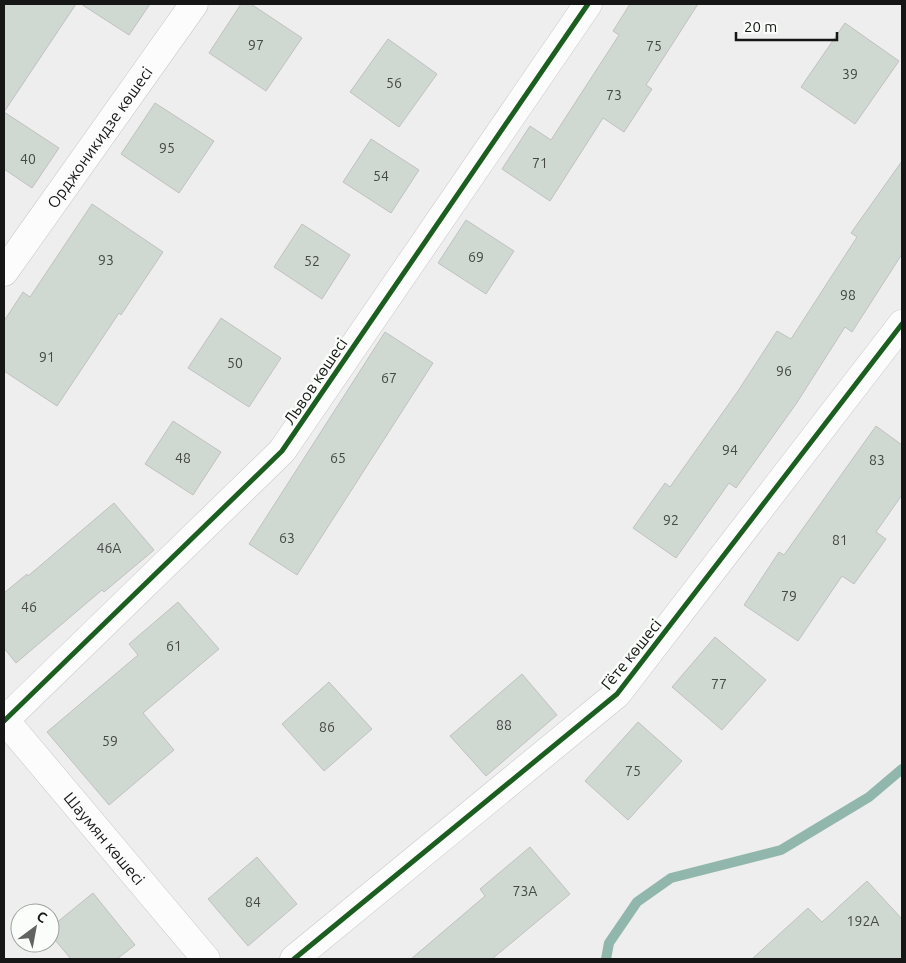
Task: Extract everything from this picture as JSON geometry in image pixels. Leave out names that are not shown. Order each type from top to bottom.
[{"type":"street","name":"Орджоникидзе көшесі","points":[[4,272],[194,4]]},
{"type":"street","name":"Львов көшесі","points":[[4,720],[282,451],[588,4]]},
{"type":"street","name":"Гёте көшесі","points":[[294,959],[618,694],[902,324]]},
{"type":"street","name":"Шаумян көшесі","points":[[4,720],[206,959]]},
{"type":"building","points":[[4,4],[76,4],[4,112]]},
{"type":"building","points":[[81,4],[150,4],[129,35]]},
{"type":"building","points":[[241,4],[251,4],[302,38],[266,91],[209,53]]},
{"type":"building","points":[[630,4],[698,4],[646,85],[652,89],[624,132],[603,118],[550,201],[502,169],[530,126],[551,140],[619,35],[613,31]]},
{"type":"building","points":[[845,23],[899,61],[855,124],[801,87]]},
{"type":"building","points":[[388,39],[437,74],[399,127],[350,92]]},
{"type":"building","points":[[155,103],[214,141],[179,193],[121,154]]},
{"type":"building","points":[[4,112],[59,148],[32,188],[4,169]]},
{"type":"building","points":[[371,139],[419,170],[391,213],[343,182]]},
{"type":"building","points":[[902,161],[902,254],[852,332],[845,327],[796,404],[736,488],[729,483],[676,558],[633,528],[665,483],[670,487],[738,391],[777,331],[791,339],[857,237],[851,233]]},
{"type":"building","points":[[92,204],[163,252],[121,315],[119,313],[57,406],[4,371],[4,321],[23,292],[30,297]]},
{"type":"building","points":[[466,220],[514,251],[486,294],[438,263]]},
{"type":"building","points":[[302,224],[350,255],[322,299],[274,267]]},
{"type":"building","points":[[221,318],[281,358],[249,407],[188,368]]},
{"type":"building","points":[[385,332],[433,363],[297,575],[249,544]]},
{"type":"building","points":[[173,421],[221,452],[193,495],[145,464]]},
{"type":"building","points":[[876,426],[902,445],[902,495],[876,532],[886,539],[854,584],[842,576],[798,641],[744,605],[779,552],[784,555]]},
{"type":"building","points":[[114,503],[154,550],[104,592],[102,590],[16,663],[4,648],[4,593],[27,574],[28,576]]},
{"type":"building","points":[[178,602],[219,649],[143,713],[174,750],[109,805],[47,732],[138,655],[129,644]]},
{"type":"building","points":[[715,637],[766,680],[722,730],[672,687]]},
{"type":"building","points":[[522,674],[557,715],[486,776],[450,736]]},
{"type":"building","points":[[329,682],[372,729],[324,771],[282,724]]},
{"type":"building","points":[[638,722],[682,761],[628,820],[585,781]]},
{"type":"building","points":[[530,847],[570,894],[492,959],[411,959],[485,896],[480,889]]},
{"type":"building","points":[[257,857],[297,904],[248,946],[208,899]]},
{"type":"building","points":[[867,881],[902,919],[902,959],[752,959],[808,908],[822,922]]},
{"type":"building","points":[[93,893],[135,945],[117,959],[71,959],[60,946],[60,920]]},
{"type":"waterway","points":[[606,959],[609,943],[637,902],[671,878],[781,850],[869,797],[902,769]]},
{"type":"cycle path","points":[[4,721],[282,451],[588,4]]},
{"type":"cycle path","points":[[294,959],[617,694],[902,324]]}]
